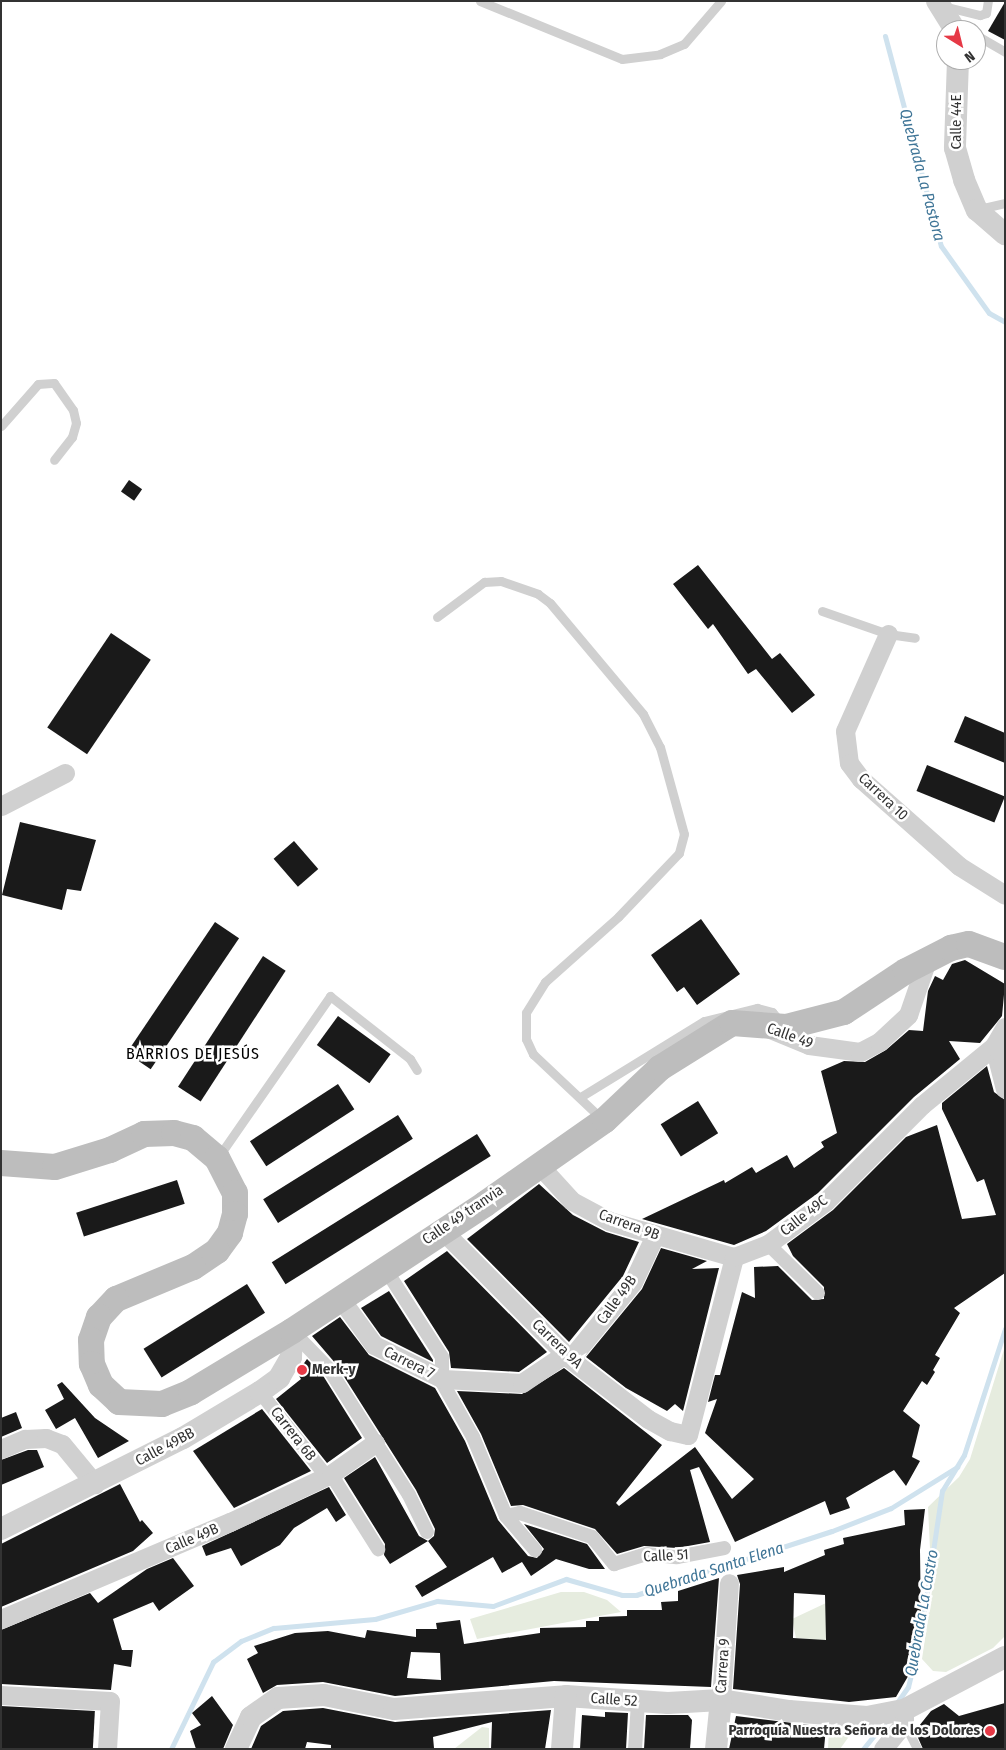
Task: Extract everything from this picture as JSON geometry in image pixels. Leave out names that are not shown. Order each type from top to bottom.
[{"type":"main road","name":"Calle 49","points":[[757,1024],[786,1027],[844,1012],[927,960],[969,944],[1005,957]]},
{"type":"main road","name":"Calle 49 tranvia","points":[[217,1158],[235,1193],[235,1214],[230,1232],[217,1251],[193,1267],[116,1299],[99,1317],[91,1340],[95,1371],[101,1386],[119,1402],[162,1404],[191,1392],[292,1331],[384,1267],[605,1120],[660,1068],[694,1045],[732,1023],[757,1024]]},
{"type":"main road","points":[[1,1163],[55,1167],[110,1150],[144,1134],[174,1133],[192,1138],[217,1158]]},
{"type":"street","points":[[939,3],[952,20]]},
{"type":"street","name":"Calle 44E","points":[[958,70],[955,148],[977,210]]},
{"type":"street","points":[[977,210],[1005,234]]},
{"type":"street","name":"Carrera 10","points":[[888,634],[845,731],[849,763],[861,779],[959,866],[1005,895]]},
{"type":"street","points":[[1,806],[65,773]]},
{"type":"street","name":"Calle 49","points":[[757,1024],[809,1045],[860,1052],[880,1042],[908,1015],[927,960]]},
{"type":"street","points":[[1005,1027],[999,1046],[1005,1089]]},
{"type":"street","name":"Calle 49C","points":[[734,1257],[768,1244],[825,1202],[922,1105],[999,1046]]},
{"type":"street","name":"Carrera 9B","points":[[539,1165],[572,1201],[609,1221],[734,1257]]},
{"type":"street","name":"Carrera 9A","points":[[442,1230],[568,1357],[648,1419],[670,1431],[688,1435],[734,1257]]},
{"type":"street","name":"Calle 49B","points":[[443,1380],[522,1383],[568,1357],[633,1282],[655,1235]]},
{"type":"street","points":[[768,1244],[818,1293]]},
{"type":"street","points":[[384,1267],[442,1356],[443,1380],[506,1516],[535,1550]]},
{"type":"street","name":"Carrera 7","points":[[340,1298],[374,1345],[443,1380]]},
{"type":"street","points":[[292,1331],[329,1369],[427,1532]]},
{"type":"street","name":"Calle 49BB","points":[[1,1529],[94,1484],[260,1392],[278,1378],[290,1357],[292,1331]]},
{"type":"street","name":"Carrera 6B","points":[[260,1392],[328,1475],[378,1549]]},
{"type":"street","points":[[1,1449],[25,1439],[54,1441],[62,1444],[94,1484]]},
{"type":"street","name":"Calle 49B","points":[[1,1619],[230,1522],[328,1475],[375,1443]]},
{"type":"street","name":"Calle 51","points":[[506,1516],[520,1513],[592,1537],[614,1564],[646,1554],[677,1557],[724,1548]]},
{"type":"street","name":"Carrera 9","points":[[716,1749],[729,1584]]},
{"type":"street","name":"Calle 52","points":[[236,1749],[251,1717],[278,1698],[324,1695],[394,1709],[566,1696],[638,1702],[720,1700],[789,1712],[868,1717],[904,1716],[1005,1657]]},
{"type":"street","points":[[1,1696],[110,1701],[107,1749]]},
{"type":"street","points":[[562,1749],[566,1696]]},
{"type":"street","points":[[636,1749],[638,1702]]},
{"type":"street","points":[[883,1749],[904,1716]]},
{"type":"lane","points":[[480,1],[622,58],[660,54],[684,44],[721,1]]},
{"type":"lane","points":[[939,3],[980,15],[986,13],[988,1]]},
{"type":"lane","points":[[986,43],[1005,52]]},
{"type":"lane","points":[[977,210],[1005,203]]},
{"type":"lane","points":[[1,426],[38,384],[54,383],[73,410],[76,423],[72,437],[54,460]]},
{"type":"lane","points":[[437,617],[484,582],[501,581],[538,594],[550,603],[643,714],[660,747],[684,834],[679,853],[618,917],[545,982],[526,1013],[526,1039],[533,1054],[582,1096],[605,1120]]},
{"type":"lane","points":[[822,611],[888,634],[915,638]]},
{"type":"lane","points":[[217,1158],[330,996],[410,1059],[417,1070]]},
{"type":"lane","points":[[582,1096],[704,1021],[757,1008],[772,1012],[786,1027]]},
{"type":"lane","points":[[904,1716],[917,1749]]},
{"type":"shaded area","points":[[1005,1346],[1005,1636],[993,1648],[946,1672],[933,1671],[922,1659],[932,1591],[928,1507],[959,1477],[970,1459]]},
{"type":"shaded area","points":[[561,1592],[584,1592],[607,1600],[621,1612],[477,1639],[470,1619]]},
{"type":"shaded area","points":[[826,1603],[827,1661],[810,1639],[796,1638],[792,1619]]},
{"type":"shaded area","points":[[858,1724],[840,1749],[828,1749],[829,1727]]},
{"type":"shaded area","points":[[482,1727],[489,1728],[489,1749],[454,1749]]},
{"type":"building","points":[[1005,2],[1005,40],[988,31]]},
{"type":"building","points":[[129,480],[142,489],[134,501],[121,491]]},
{"type":"building","points":[[698,565],[772,659],[780,653],[815,695],[792,713],[756,669],[748,674],[713,624],[708,629],[673,584]]},
{"type":"building","points":[[111,633],[151,660],[87,754],[47,728]]},
{"type":"building","points":[[965,716],[1005,733],[1005,763],[954,742]]},
{"type":"building","points":[[927,765],[1005,796],[994,822],[917,791]]},
{"type":"building","points":[[20,822],[96,840],[81,891],[67,889],[62,910],[2,895]]},
{"type":"building","points":[[294,841],[318,869],[298,887],[274,859]]},
{"type":"building","points":[[701,919],[740,974],[697,1005],[684,987],[677,992],[651,955]]},
{"type":"building","points":[[215,922],[239,938],[151,1069],[127,1053]]},
{"type":"building","points":[[263,956],[286,971],[201,1102],[178,1087]]},
{"type":"building","points":[[965,960],[1005,984],[1002,1016],[980,1043],[949,1041],[960,1059],[914,1097],[818,1193],[766,1231],[734,1245],[642,1219],[724,1180],[725,1183],[752,1167],[756,1173],[787,1155],[794,1168],[824,1147],[821,1142],[837,1133],[821,1071],[844,1061],[865,1062],[886,1050],[909,1030],[923,1031],[928,991],[935,976],[943,980],[952,964]]},
{"type":"building","points":[[338,1016],[391,1054],[369,1083],[317,1045]]},
{"type":"building","points":[[987,1066],[994,1092],[1005,1100],[1005,1273],[954,1308],[960,1313],[935,1355],[940,1358],[933,1370],[935,1372],[927,1385],[922,1381],[903,1411],[920,1425],[912,1457],[920,1461],[906,1486],[894,1470],[846,1498],[850,1508],[830,1515],[825,1501],[735,1542],[699,1467],[690,1470],[710,1542],[677,1548],[644,1546],[617,1554],[595,1529],[523,1505],[511,1506],[481,1434],[457,1391],[522,1394],[564,1368],[662,1445],[616,1503],[619,1506],[695,1447],[732,1499],[754,1479],[705,1433],[717,1399],[708,1402],[715,1375],[720,1375],[742,1292],[755,1298],[754,1267],[778,1266],[812,1300],[824,1299],[824,1287],[793,1256],[787,1244],[833,1210],[906,1137],[937,1125],[962,1219],[996,1215],[984,1179],[977,1182],[942,1109],[942,1103]]},
{"type":"building","points":[[338,1084],[354,1109],[266,1166],[250,1141]]},
{"type":"building","points":[[698,1101],[718,1133],[681,1157],[661,1124]]},
{"type":"building","points":[[398,1115],[413,1139],[278,1223],[263,1199]]},
{"type":"building","points":[[477,1134],[491,1156],[286,1284],[272,1262]]},
{"type":"building","points":[[177,1180],[185,1204],[84,1237],[76,1213]]},
{"type":"building","points":[[539,1184],[573,1215],[606,1232],[639,1242],[623,1276],[569,1342],[467,1239]]},
{"type":"building","points":[[661,1248],[707,1261],[692,1269],[719,1268],[683,1411],[675,1404],[667,1411],[626,1388],[586,1357],[642,1289]]},
{"type":"building","points":[[447,1251],[547,1352],[519,1372],[451,1368],[449,1352],[404,1281]]},
{"type":"building","points":[[247,1284],[265,1313],[162,1377],[144,1349]]},
{"type":"building","points":[[389,1291],[433,1362],[381,1336],[361,1308]]},
{"type":"building","points":[[340,1317],[369,1355],[435,1388],[465,1441],[498,1520],[528,1556],[537,1558],[544,1549],[524,1524],[587,1544],[605,1569],[589,1569],[556,1559],[531,1576],[522,1562],[502,1573],[493,1557],[422,1597],[415,1586],[447,1567],[428,1541],[434,1536],[435,1529],[416,1490],[336,1364],[312,1336]]},
{"type":"building","points":[[307,1359],[322,1374],[362,1438],[327,1463],[276,1399],[301,1379],[297,1373]]},
{"type":"building","points":[[62,1382],[95,1418],[129,1441],[98,1458],[75,1418],[56,1429],[45,1410],[64,1399],[57,1385]]},
{"type":"building","points":[[262,1409],[311,1471],[234,1508],[193,1451]]},
{"type":"building","points":[[16,1412],[22,1428],[1,1437],[1,1418]]},
{"type":"building","points":[[28,1450],[37,1450],[44,1467],[1,1485],[1,1460]]},
{"type":"building","points":[[375,1457],[419,1536],[428,1541],[390,1564],[384,1555],[385,1544],[344,1478]]},
{"type":"building","points":[[120,1484],[140,1522],[142,1520],[153,1533],[133,1551],[1,1607],[1,1544]]},
{"type":"building","points":[[329,1487],[346,1515],[336,1522],[327,1508],[294,1528],[280,1545],[241,1566],[231,1548],[206,1556],[202,1546]]},
{"type":"building","points":[[925,1509],[920,1550],[921,1624],[914,1666],[896,1697],[849,1702],[733,1689],[740,1584],[737,1575],[784,1567],[784,1572],[825,1555],[824,1550],[844,1544],[843,1538],[905,1525],[904,1510]],"holes":[[[794,1593],[825,1595],[826,1640],[793,1638]]]},
{"type":"building","points":[[173,1558],[194,1586],[159,1611],[153,1602],[113,1619],[122,1650],[133,1650],[131,1667],[114,1664],[111,1690],[1,1684],[1,1630],[90,1593],[98,1603],[147,1569]]},
{"type":"building","points":[[719,1578],[711,1687],[554,1681],[395,1696],[323,1682],[277,1685],[263,1693],[247,1659],[258,1653],[254,1646],[295,1633],[328,1631],[365,1638],[367,1630],[416,1637],[416,1629],[437,1629],[436,1623],[460,1620],[464,1644],[540,1633],[540,1628],[586,1627],[586,1621],[599,1621],[599,1617],[627,1616],[627,1610],[662,1610],[661,1602],[678,1601],[678,1591]],"holes":[[[411,1652],[440,1653],[441,1680],[407,1678]]]},
{"type":"building","points":[[212,1696],[233,1725],[223,1749],[196,1749],[190,1731],[201,1725],[192,1713]]},
{"type":"building","points":[[1005,1703],[1005,1749],[923,1749],[915,1731],[931,1711],[944,1704],[959,1716]]},
{"type":"building","points":[[1,1706],[95,1711],[93,1749],[1,1749]]},
{"type":"building","points":[[323,1708],[395,1722],[551,1710],[545,1749],[491,1749],[492,1722],[433,1737],[434,1748],[331,1749],[331,1745],[307,1742],[305,1749],[251,1749],[261,1726],[283,1711]]},
{"type":"building","points":[[605,1712],[628,1713],[626,1749],[580,1749],[582,1715],[605,1717]]},
{"type":"building","points":[[646,1715],[688,1715],[692,1720],[690,1749],[644,1749]]},
{"type":"building","points":[[736,1716],[826,1727],[824,1749],[729,1749]]},
{"type":"waterway","name":"Quebrada La Pastora","points":[[885,36],[941,246],[989,313],[1005,322]]},
{"type":"waterway","name":"Quebrada La Castro","points":[[896,1704],[908,1687],[920,1638],[942,1491],[964,1455],[1005,1329]]},
{"type":"waterway","name":"Quebrada Santa Elena","points":[[171,1749],[213,1662],[241,1641],[274,1628],[375,1619],[437,1601],[493,1606],[566,1579],[622,1595],[636,1595],[832,1531],[891,1508],[957,1467]]},
{"type":"waterway","name":"Quebrada La Castro","points":[[863,1749],[885,1722]]},
{"type":"place","name":"Merk-y","points":[[302,1370]]},
{"type":"place","name":"Parroquía Nuestra Señora de los Dolores","points":[[990,1731]]},
{"type":"district","name":"BARRIOS DE JESÚS","points":[[193,1054]]}]
